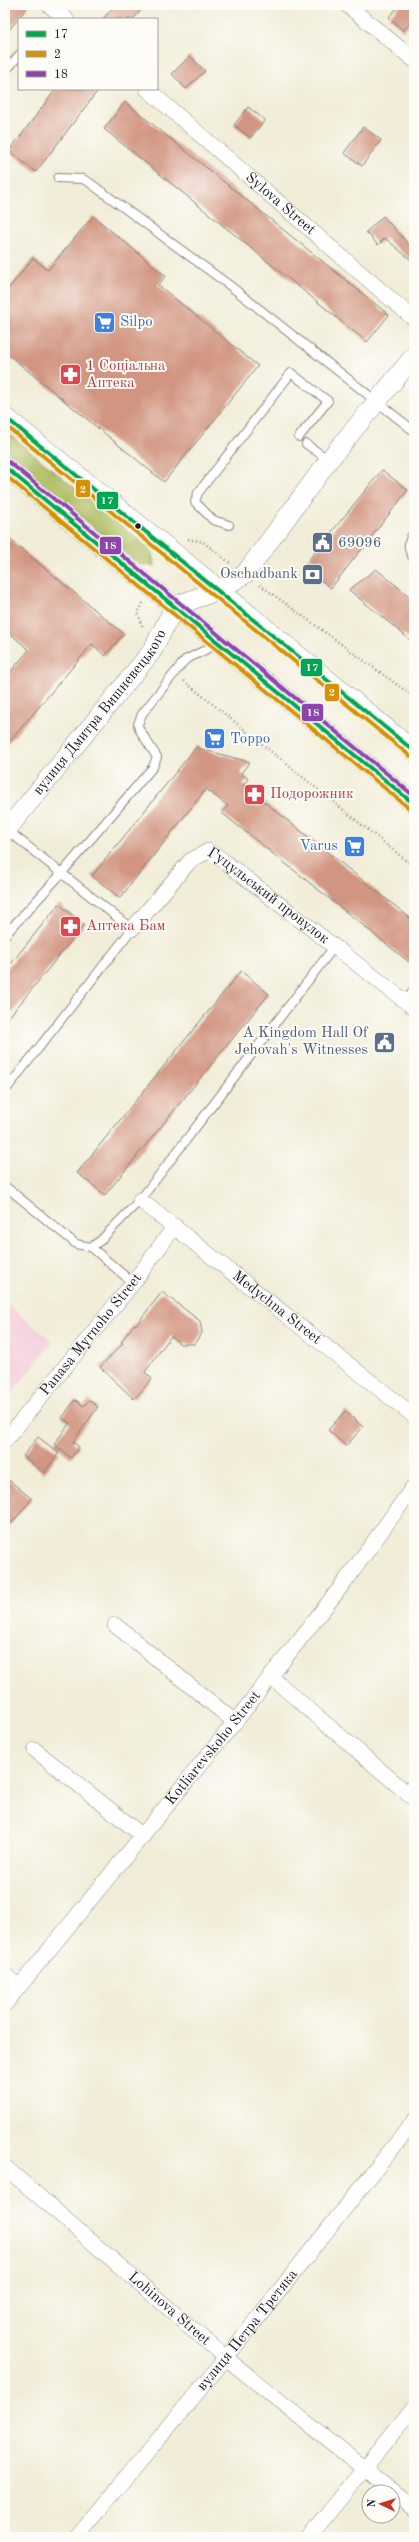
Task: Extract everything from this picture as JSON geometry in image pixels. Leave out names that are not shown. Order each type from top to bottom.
[{"type":"street","points":[[346,5],[414,60]]},
{"type":"street","name":"Sylova Street","points":[[148,90],[414,319]]},
{"type":"street","points":[[176,606],[219,590],[245,574],[329,460],[414,356]]},
{"type":"street","points":[[5,417],[219,590],[414,751]]},
{"type":"street","points":[[5,467],[176,606],[414,804]]},
{"type":"street","name":"вулиця Дмитра Вишневецького","points":[[6,831],[152,651],[176,606]]},
{"type":"street","name":"Гуцульський провулок","points":[[132,930],[190,861],[208,851],[221,859],[410,1005]]},
{"type":"street","name":"Medychna Street","points":[[140,1200],[175,1226],[414,1416]]},
{"type":"street","name":"Panasa Myrnoho Street","points":[[5,1441],[133,1283],[175,1226]]},
{"type":"street","name":"Kotliarevskoho Street","points":[[5,2004],[271,1677],[347,1579],[414,1486]]},
{"type":"street","points":[[115,1625],[235,1722]]},
{"type":"street","points":[[271,1677],[414,1799]]},
{"type":"street","points":[[35,1750],[143,1836]]},
{"type":"street","points":[[5,1975],[19,1987]]},
{"type":"street","name":"вулиця Петра Третяка","points":[[77,2537],[226,2358],[414,2121]]},
{"type":"street","name":"Lohinova Street","points":[[5,2167],[226,2358],[383,2484]]},
{"type":"street","points":[[309,2537],[414,2407]]},
{"type":"street","name":"Lohinova Street","points":[[401,2498],[414,2508]]},
{"type":"lane","points":[[5,72],[18,56]]},
{"type":"lane","points":[[58,178],[83,179],[90,183],[229,285],[414,431]]},
{"type":"lane","points":[[230,525],[213,520],[195,502],[198,493],[291,373],[328,401],[299,437]]},
{"type":"lane","points":[[306,444],[329,460]]},
{"type":"lane","points":[[414,532],[409,545],[409,552],[414,559]]},
{"type":"lane","points":[[5,935],[61,874],[155,763],[157,757],[154,750],[138,724],[142,714],[185,660],[220,643]]},
{"type":"lane","points":[[5,1091],[132,930],[6,831]]},
{"type":"lane","points":[[91,1247],[100,1241],[140,1200],[334,947]]},
{"type":"lane","points":[[410,1005],[414,989]]},
{"type":"lane","points":[[5,1186],[76,1244],[91,1247],[133,1283]]},
{"type":"path","points":[[182,535],[189,540],[203,542],[414,697]]},
{"type":"path","points":[[146,598],[138,613],[152,651]]},
{"type":"path","points":[[174,673],[414,867]]},
{"type":"shaded area","points":[[5,1302],[53,1342],[5,1402]]},
{"type":"green space","points":[[5,431],[151,550],[155,566],[139,564],[5,454]]},
{"type":"building","points":[[5,5],[29,5],[18,18],[5,35]]},
{"type":"building","points":[[115,5],[146,5],[134,18],[104,18]]},
{"type":"building","points":[[400,5],[414,5],[414,19],[403,31],[389,17]]},
{"type":"building","points":[[190,56],[205,71],[186,89],[172,74]]},
{"type":"building","points":[[55,90],[98,90],[36,172],[9,151]]},
{"type":"building","points":[[125,102],[389,315],[367,342],[104,129]]},
{"type":"building","points":[[248,107],[265,120],[250,138],[234,125]]},
{"type":"building","points":[[363,127],[381,140],[362,166],[344,153]]},
{"type":"building","name":"Silpo","points":[[93,216],[166,276],[158,285],[258,366],[164,482],[5,352],[5,293],[33,258],[48,270]]},
{"type":"building","points":[[383,216],[414,250],[414,257],[411,260],[385,238],[378,245],[366,232]]},
{"type":"building","points":[[382,470],[408,490],[331,588],[303,567]]},
{"type":"building","points":[[5,535],[124,634],[105,656],[92,644],[5,747],[5,678],[29,650],[5,629]]},
{"type":"building","points":[[376,569],[414,600],[414,643],[349,590]]},
{"type":"building","points":[[197,746],[201,749],[250,762],[241,773],[248,779],[243,785],[414,921],[414,966],[222,813],[228,806],[206,789],[120,898],[92,876]]},
{"type":"building","points":[[59,904],[84,925],[5,1022],[5,971]]},
{"type":"building","points":[[241,971],[269,994],[105,1195],[77,1173]]},
{"type":"building","points":[[162,1292],[200,1321],[202,1333],[194,1344],[180,1344],[171,1336],[145,1372],[152,1379],[134,1399],[100,1367],[123,1343],[121,1342],[134,1324],[136,1325]]},
{"type":"building","points":[[75,1400],[84,1406],[89,1400],[98,1407],[73,1442],[79,1447],[71,1458],[54,1444],[70,1423],[62,1418]]},
{"type":"building","points":[[345,1411],[363,1427],[346,1446],[328,1430]]},
{"type":"building","points":[[38,1437],[59,1453],[44,1473],[23,1456]]},
{"type":"building","points":[[5,1477],[32,1499],[5,1531]]},
{"type":"transit line","name":"17","points":[[5,417],[414,751]]},
{"type":"transit line","name":"2","points":[[5,425],[410,756]]},
{"type":"transit line","name":"18","points":[[9,462],[414,796]]},
{"type":"transit line","name":"17","points":[[5,467],[414,804]]},
{"type":"transit line","name":"2","points":[[5,475],[410,809]]},
{"type":"place","name":"Silpo","points":[[104,322]]},
{"type":"place","name":"1 Соціальна Аптека","points":[[70,375]]},
{"type":"place","name":"69096","points":[[323,543]]},
{"type":"place","name":"Oschadbank","points":[[313,574]]},
{"type":"place","name":"Торро","points":[[215,739]]},
{"type":"place","name":"Подорожник","points":[[254,794]]},
{"type":"place","name":"Varus","points":[[354,846]]},
{"type":"place","name":"Аптека Бам","points":[[71,926]]},
{"type":"place","name":"A Kingdom Hall Of Jehovah's Witnesses","points":[[384,1042]]}]
